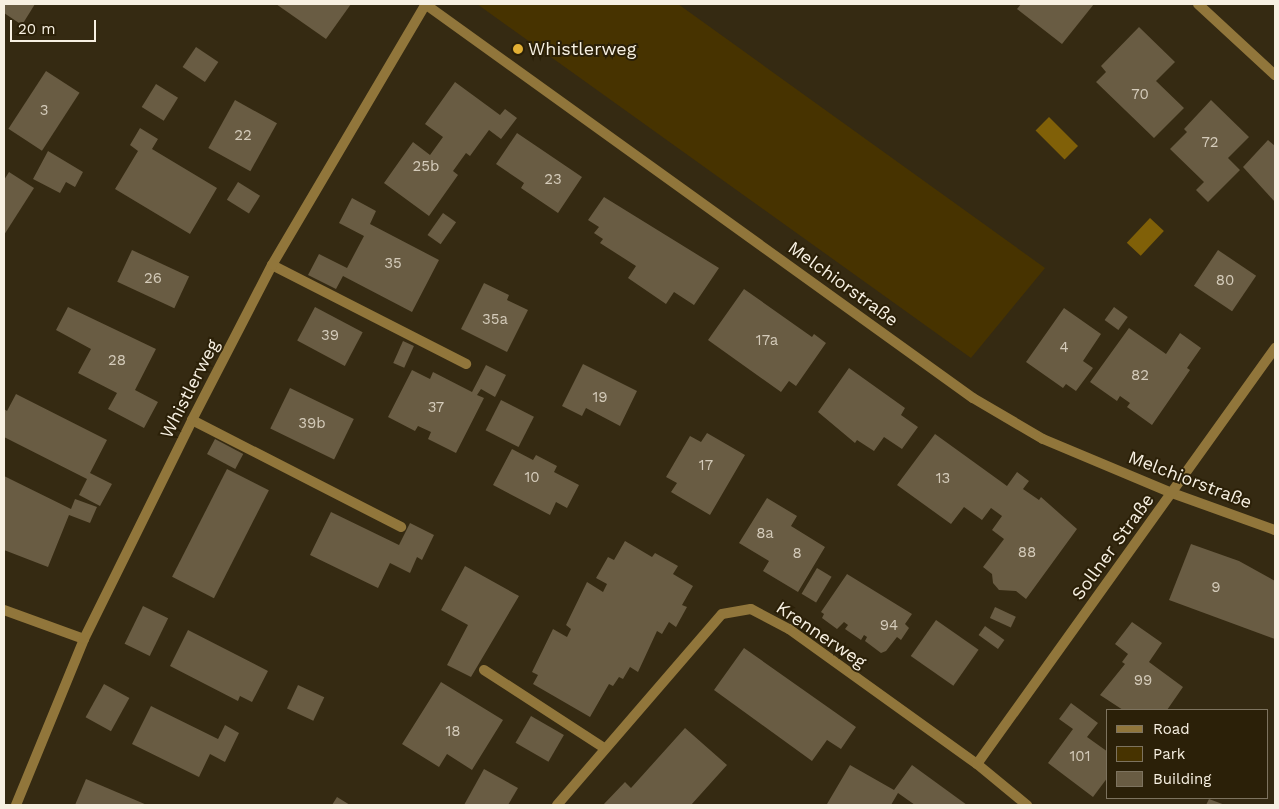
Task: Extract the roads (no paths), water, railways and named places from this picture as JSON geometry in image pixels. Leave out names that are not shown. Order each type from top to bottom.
[{"type":"street","name":"Whistlerweg","points":[[16,805],[84,638],[192,420],[272,265],[426,4]]},
{"type":"street","name":"Melchiorstraße","points":[[426,4],[973,398],[1043,439],[1172,493],[1275,530]]},
{"type":"street","points":[[1198,4],[1275,75]]},
{"type":"street","points":[[272,265],[466,364]]},
{"type":"street","name":"Sollner Straße","points":[[976,764],[1275,348]]},
{"type":"street","points":[[192,420],[401,527]]},
{"type":"street","name":"Krennerweg","points":[[557,805],[604,748],[722,614],[751,609],[789,629],[976,764],[1027,805]]},
{"type":"street","points":[[4,610],[84,638]]},
{"type":"street","points":[[484,670],[604,748]]},
{"type":"place","name":"Whistlerweg","points":[[518,49]]}]
